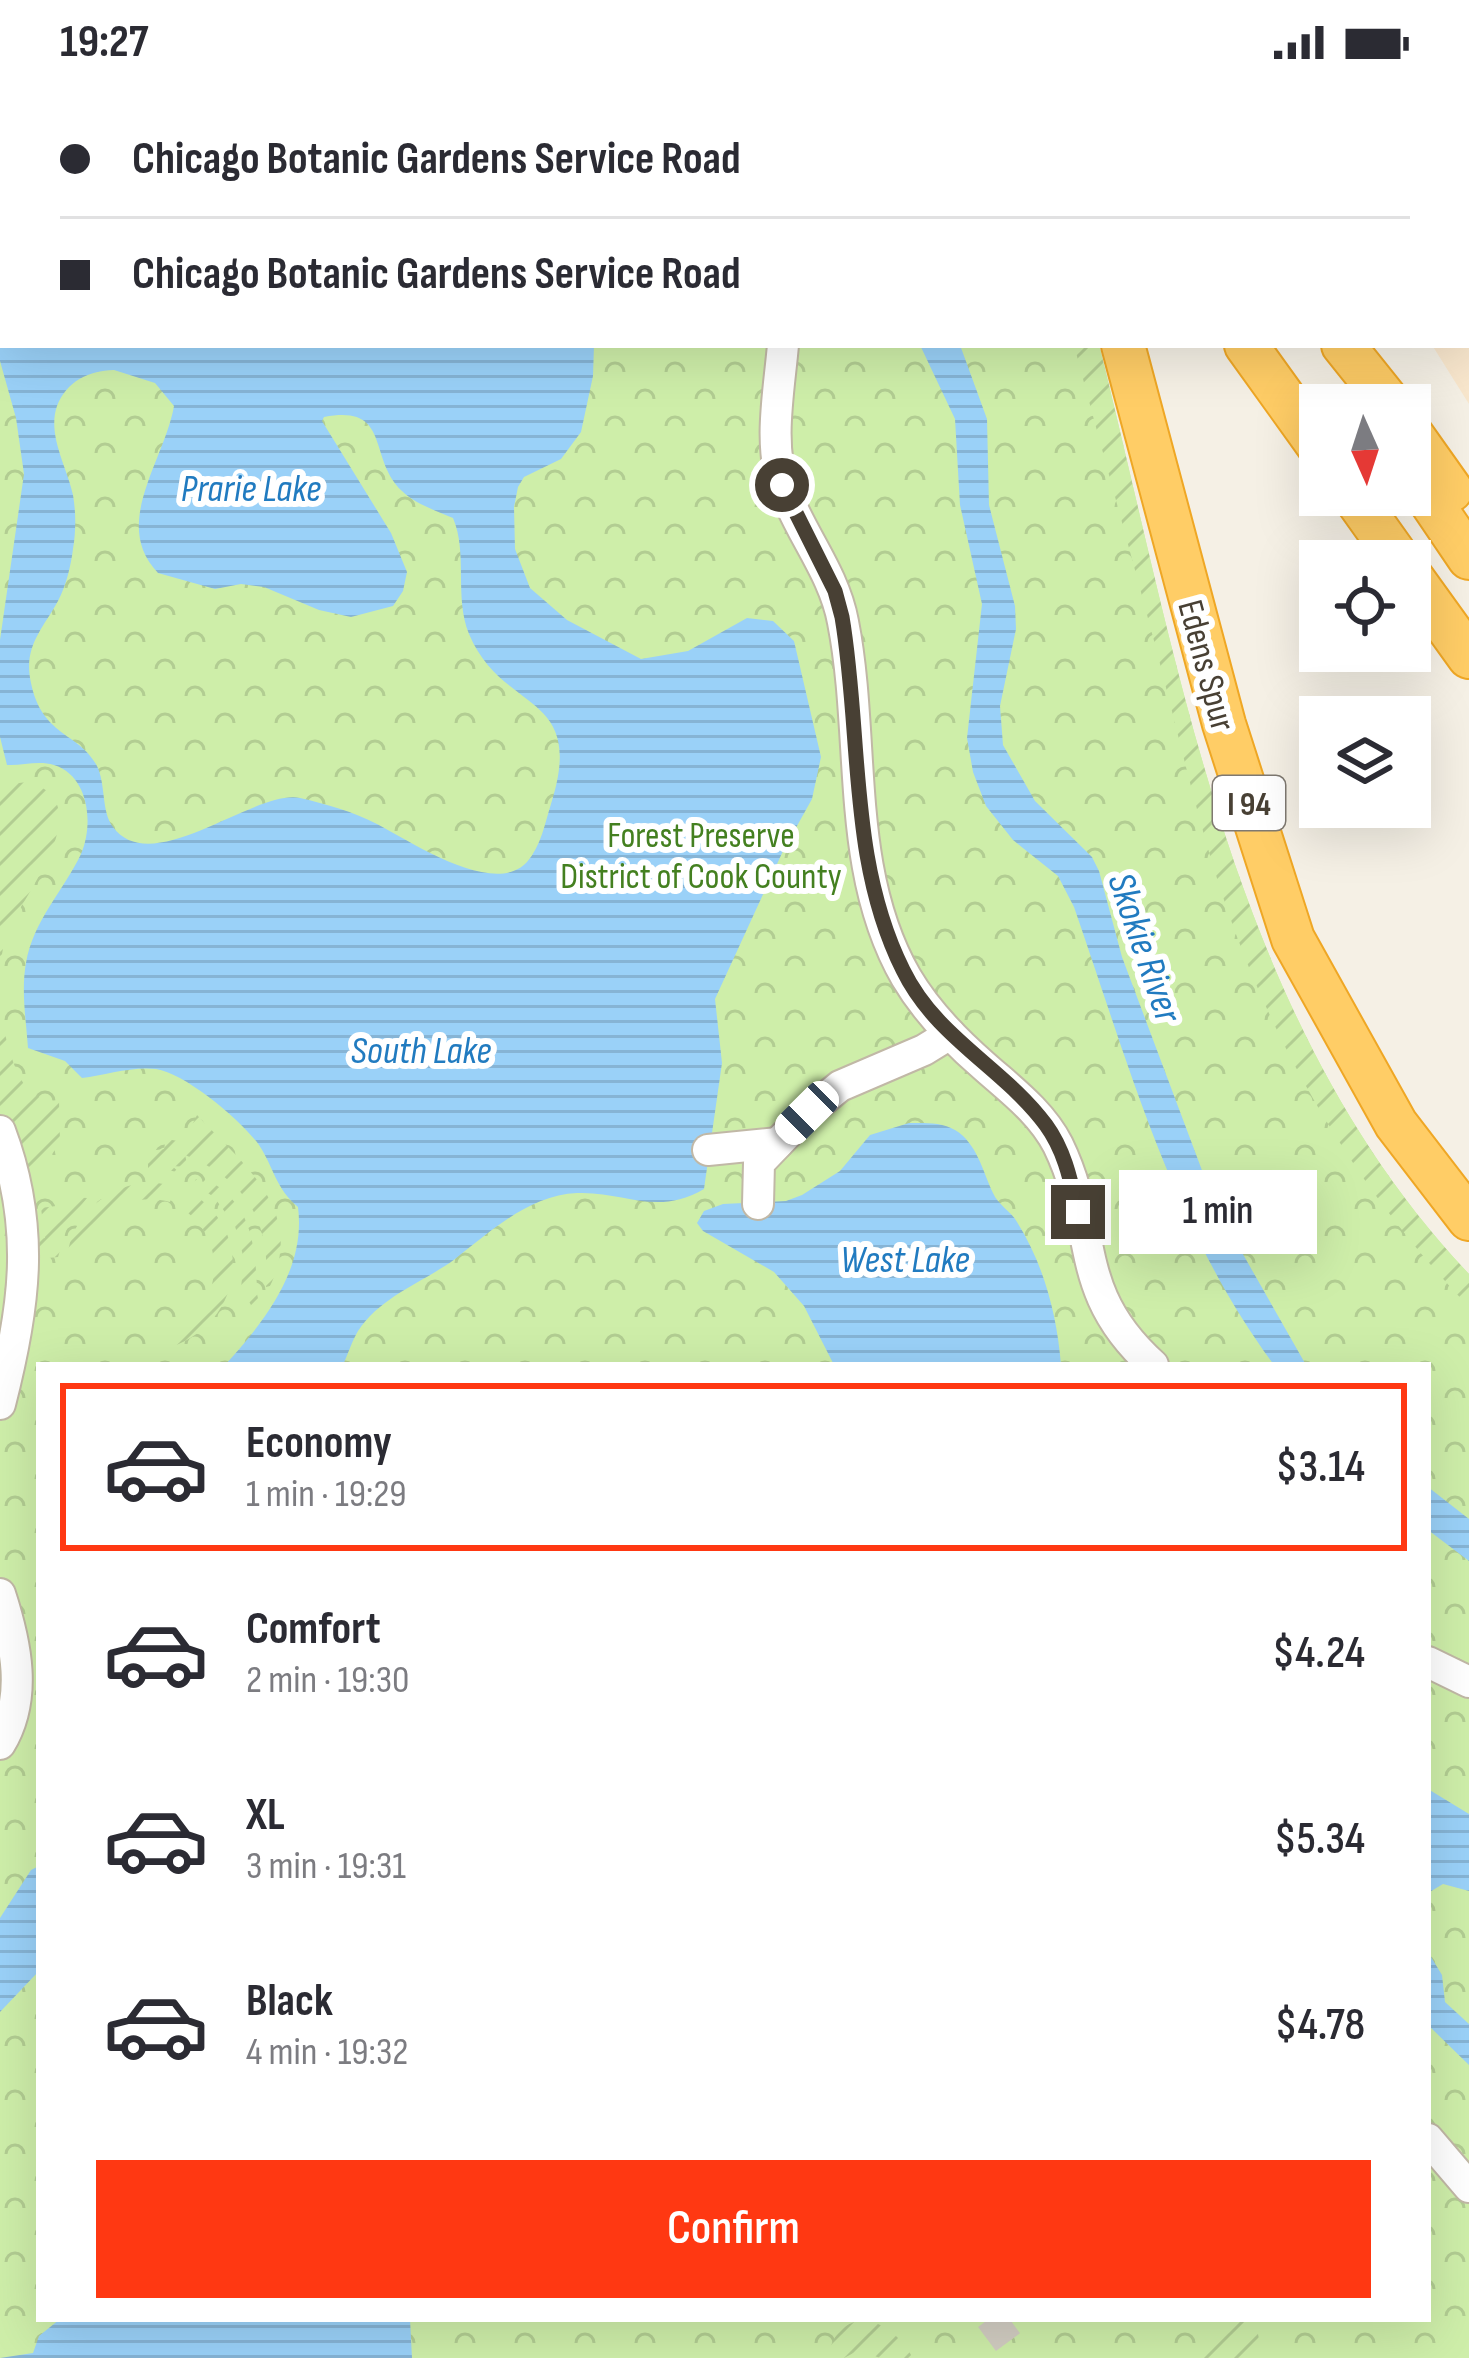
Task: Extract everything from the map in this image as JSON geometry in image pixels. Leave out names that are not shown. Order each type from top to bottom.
[{"type":"highway","name":"Edens Spur","points":[[1124,348],[1223,724],[1293,938],[1396,1124],[1469,1219]]},
{"type":"highway","points":[[1248,348],[1299,419]]},
{"type":"highway","points":[[1325,348],[1350,384]]},
{"type":"highway","points":[[1345,348],[1374,384]]},
{"type":"highway","points":[[1431,461],[1469,516]]},
{"type":"highway","points":[[1431,502],[1469,558]]},
{"type":"highway","points":[[1431,604],[1469,657]]},
{"type":"lane","points":[[783,348],[779,469],[842,617],[864,847],[904,973],[950,1034],[1048,1127],[1064,1161],[1101,1299],[1121,1335],[1150,1362]]},
{"type":"lane","points":[[758,1204],[768,1153],[840,1085],[950,1034]]},
{"type":"lane","points":[[0,1131],[16,1184],[25,1270],[14,1351],[0,1404]]},
{"type":"lane","points":[[708,1150],[768,1153]]},
{"type":"lane","points":[[0,1594],[17,1667],[13,1716],[0,1744]]},
{"type":"lane","points":[[1431,1663],[1469,1682]]},
{"type":"lane","points":[[1434,2154],[1469,2187]]},
{"type":"shaded area","points":[[1434,348],[1469,348],[1469,404]]},
{"type":"green space","name":"Forest Preserve District of Cook County","points":[[0,348],[1100,348],[1189,714],[1225,836],[1269,955],[1323,1069],[1388,1175],[1469,1274],[1469,2358],[0,2358]]},
{"type":"green space","points":[[1075,348],[1100,348],[1189,714],[1225,836],[1269,955],[1323,1069],[1388,1175],[1469,1274],[1469,1307],[1358,1170],[1270,1016],[1206,843]]},
{"type":"green space","points":[[28,782],[49,793],[58,809],[58,828],[41,873],[8,931],[0,968],[0,785]]},
{"type":"green space","points":[[0,1016],[25,1084],[33,1094],[59,1100],[60,1142],[30,1188],[7,1115],[0,1115]]},
{"type":"green space","points":[[197,1115],[250,1171],[275,1212],[279,1259],[270,1286],[266,1287],[264,1241],[258,1222],[250,1205],[224,1176],[185,1155],[188,1167],[172,1166],[180,1173],[148,1172],[148,1151],[164,1149],[166,1139],[184,1142]]},
{"type":"green space","points":[[196,1179],[206,1179],[221,1189],[248,1225],[256,1272],[257,1289],[252,1291],[260,1307],[248,1322],[251,1305],[241,1288],[244,1259],[235,1226],[214,1197],[194,1184]]},
{"type":"green space","points":[[151,1182],[176,1186],[170,1202],[154,1199],[125,1204],[92,1232],[81,1260],[67,1259],[76,1228],[94,1205],[120,1189]]},
{"type":"green space","points":[[193,1194],[214,1212],[227,1234],[233,1257],[231,1280],[224,1303],[209,1323],[189,1339],[164,1349],[163,1339],[196,1315],[213,1280],[210,1243],[184,1210]]},
{"type":"green space","points":[[71,1197],[87,1198],[69,1221],[58,1257],[38,1259],[37,1239],[45,1238],[41,1208]]},
{"type":"green space","points":[[1221,2322],[1256,2322],[1261,2349],[1249,2358],[1202,2358],[1193,2346]]},
{"type":"green space","points":[[849,2324],[880,2325],[913,2358],[880,2358],[859,2350],[844,2358],[827,2358],[839,2332]]},
{"type":"water","name":"South Lake","points":[[0,348],[594,348],[581,432],[561,459],[524,477],[518,487],[515,549],[530,588],[567,620],[641,659],[688,651],[747,618],[773,621],[794,641],[821,757],[812,799],[715,999],[722,1063],[704,1189],[671,1201],[594,1193],[543,1200],[378,1308],[358,1331],[344,1362],[227,1362],[280,1293],[296,1252],[298,1207],[251,1135],[182,1079],[147,1068],[82,1078],[65,1061],[28,1048],[26,963],[42,920],[81,854],[87,816],[75,779],[54,765],[7,765],[0,737],[0,640],[24,474]],"holes":[[[114,370],[155,383],[174,406],[140,513],[139,534],[158,573],[215,589],[241,584],[264,587],[319,610],[351,617],[393,606],[407,572],[391,533],[322,421],[324,417],[360,418],[369,426],[391,478],[402,491],[453,518],[469,634],[501,679],[550,721],[558,741],[559,767],[551,804],[527,862],[494,874],[474,870],[359,816],[300,798],[257,806],[177,839],[152,844],[130,841],[113,827],[97,766],[43,714],[29,670],[36,639],[63,589],[74,542],[73,495],[59,451],[55,417],[61,397],[73,384]]]},
{"type":"water","points":[[921,348],[961,348],[987,419],[989,505],[1015,606],[1016,629],[1000,706],[1003,745],[1035,801],[1092,857],[1099,871],[1122,957],[1215,1205],[1304,1362],[1272,1362],[1208,1258],[1157,1144],[1074,907],[1058,876],[1013,840],[986,806],[973,772],[967,738],[982,604],[960,505],[955,419]]},
{"type":"water","name":"West Lake","points":[[909,1123],[933,1123],[963,1136],[995,1197],[1014,1218],[1035,1255],[1052,1309],[1061,1362],[832,1362],[804,1306],[774,1272],[697,1223],[704,1211],[723,1204],[786,1201],[802,1195],[840,1171],[870,1135]]},
{"type":"water","points":[[1431,1489],[1469,1519],[1469,1561],[1431,1532]]},
{"type":"water","points":[[1431,1791],[1469,1814],[1469,1891],[1443,1884],[1431,1891]]},
{"type":"water","points":[[36,1868],[36,1974],[0,2012],[0,1918]]},
{"type":"water","points":[[1431,1957],[1442,1975],[1445,2002],[1469,2024],[1469,2065],[1431,2028]]},
{"type":"water","points":[[56,2322],[410,2322],[412,2358],[0,2358],[33,2353],[39,2336]]},
{"type":"tunnel","points":[[987,2339],[1010,2322]]},
{"type":"route","points":[[782,485],[835,591],[842,617],[864,847],[894,950],[931,1013],[1048,1127],[1064,1161],[1078,1212]]},
{"type":"water label","name":"Prarie Lake","points":[[251,487]]},
{"type":"water label","name":"Skokie River","points":[[1146,947]]}]
